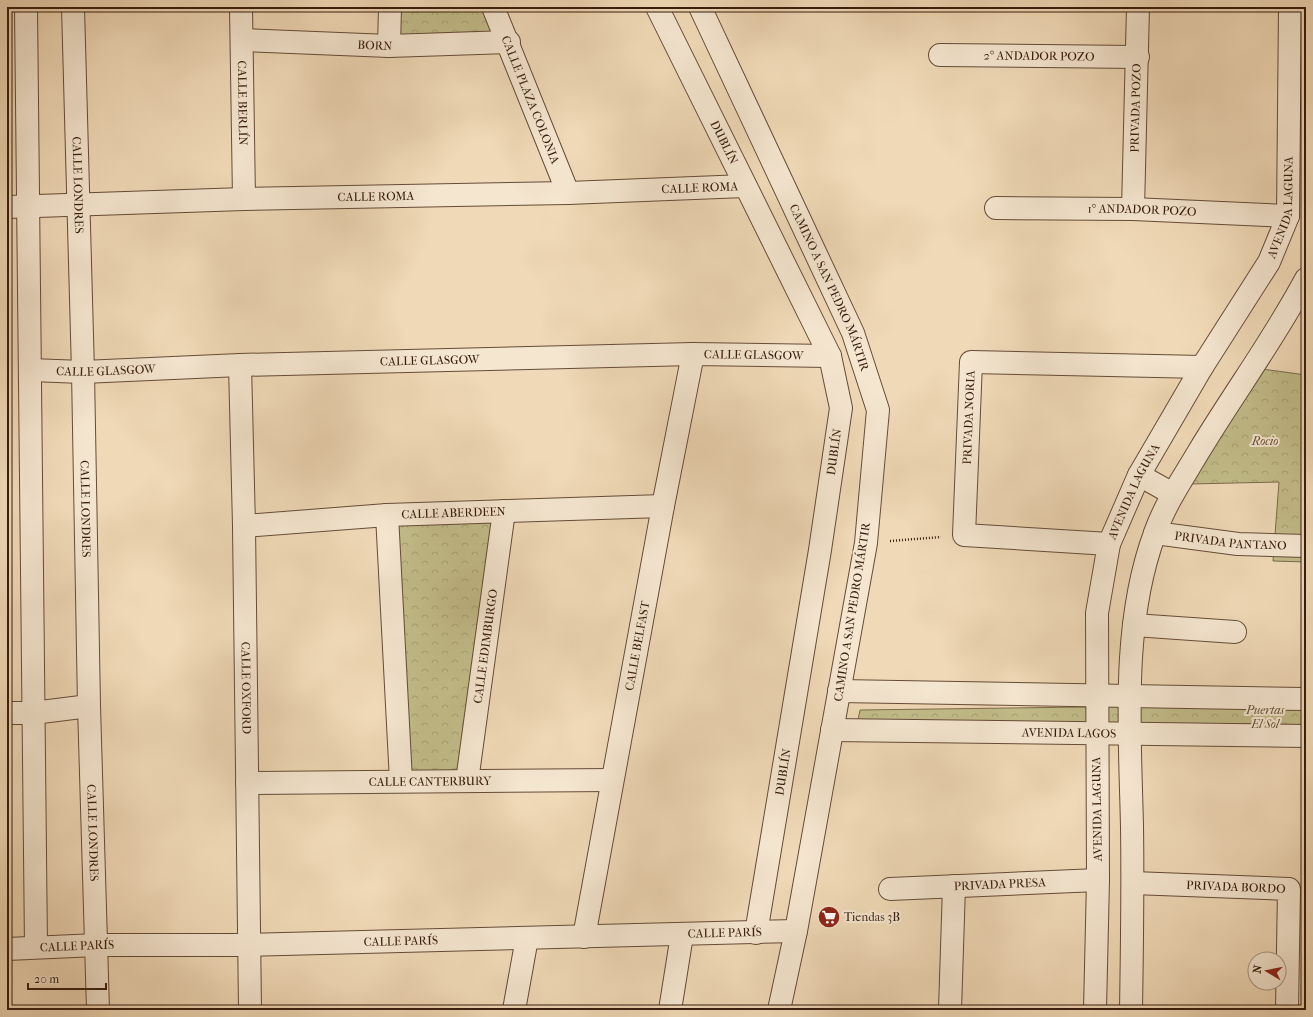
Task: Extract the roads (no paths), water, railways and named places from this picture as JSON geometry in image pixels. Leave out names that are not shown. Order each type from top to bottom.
[{"type":"street","points":[[26,7],[17,206],[30,370],[36,947]]},
{"type":"street","name":"CALLE LONDRES","points":[[73,7],[83,372],[89,706],[98,1010]]},
{"type":"street","name":"CALLE BERLÍN","points":[[241,7],[244,199]]},
{"type":"street","points":[[389,46],[390,7]]},
{"type":"street","name":"CALLE PLAZA COLONIA","points":[[493,7],[509,42],[568,193]]},
{"type":"street","name":"DUBLÍN","points":[[656,7],[830,356],[841,408],[820,550],[756,933]]},
{"type":"street","name":"CAMINO A SAN PEDRO MÁRTIR","points":[[700,7],[853,333],[878,410],[866,543],[796,931],[779,1010]]},
{"type":"street","name":"PRIVADA POZO","points":[[1133,209],[1138,57],[1138,7]]},
{"type":"street","name":"AVENIDA LAGUNA","points":[[1095,1010],[1098,880],[1097,613],[1109,544],[1139,475],[1202,367],[1268,262],[1288,216],[1290,7]]},
{"type":"street","name":"BORN","points":[[242,40],[389,46],[509,42]]},
{"type":"street","name":"2° ANDADOR POZO","points":[[940,55],[1138,57]]},
{"type":"street","name":"CALLE ROMA","points":[[17,206],[244,199],[568,193],[745,186]]},
{"type":"street","name":"1° ANDADOR POZO","points":[[996,208],[1133,209],[1288,216]]},
{"type":"street","points":[[1131,1010],[1133,883],[1130,733],[1131,696],[1134,625],[1144,570],[1155,533],[1173,494],[1233,396],[1284,320],[1306,279]]},
{"type":"street","name":"CALLE GLASGOW","points":[[30,370],[83,372],[240,366],[693,354],[830,356]]},
{"type":"street","name":"CALLE BELFAST","points":[[584,937],[663,506],[693,354]]},
{"type":"street","name":"PRIVADA NORIA","points":[[1109,544],[964,535],[971,362],[1202,367]]},
{"type":"street","name":"CALLE OXFORD","points":[[240,366],[248,783],[248,945],[250,1010]]},
{"type":"street","points":[[1139,475],[1173,494]]},
{"type":"street","name":"CALLE ABERDEEN","points":[[244,526],[387,515],[663,506]]},
{"type":"street","name":"CALLE EDIMBURGO","points":[[467,780],[504,511]]},
{"type":"street","points":[[387,515],[401,781]]},
{"type":"street","name":"PRIVADA PANTANO","points":[[1155,533],[1238,544],[1306,546]]},
{"type":"street","points":[[1134,625],[1235,632]]},
{"type":"street","points":[[839,692],[1306,699]]},
{"type":"street","points":[[7,713],[33,713],[89,706]]},
{"type":"street","name":"AVENIDA LAGOS","points":[[832,730],[1306,736]]},
{"type":"street","name":"CALLE CANTERBURY","points":[[248,783],[612,780]]},
{"type":"street","name":"PRIVADA PRESA","points":[[950,1010],[954,886],[1098,880]]},
{"type":"street","name":"PRIVADA BORDO","points":[[1133,883],[1297,889],[1287,1010]]},
{"type":"street","points":[[890,889],[954,886]]},
{"type":"street","name":"CALLE PARÍS","points":[[7,949],[97,945],[248,945],[796,931]]},
{"type":"street","points":[[670,1010],[682,935]]},
{"type":"street","points":[[514,1010],[527,938]]},
{"type":"place","name":"Tiendas 3B","points":[[829,917]]},
{"type":"park label","name":"Rocio","points":[[1265,441]]},
{"type":"park label","name":"Puertas El Sol","points":[[1265,717]]}]
